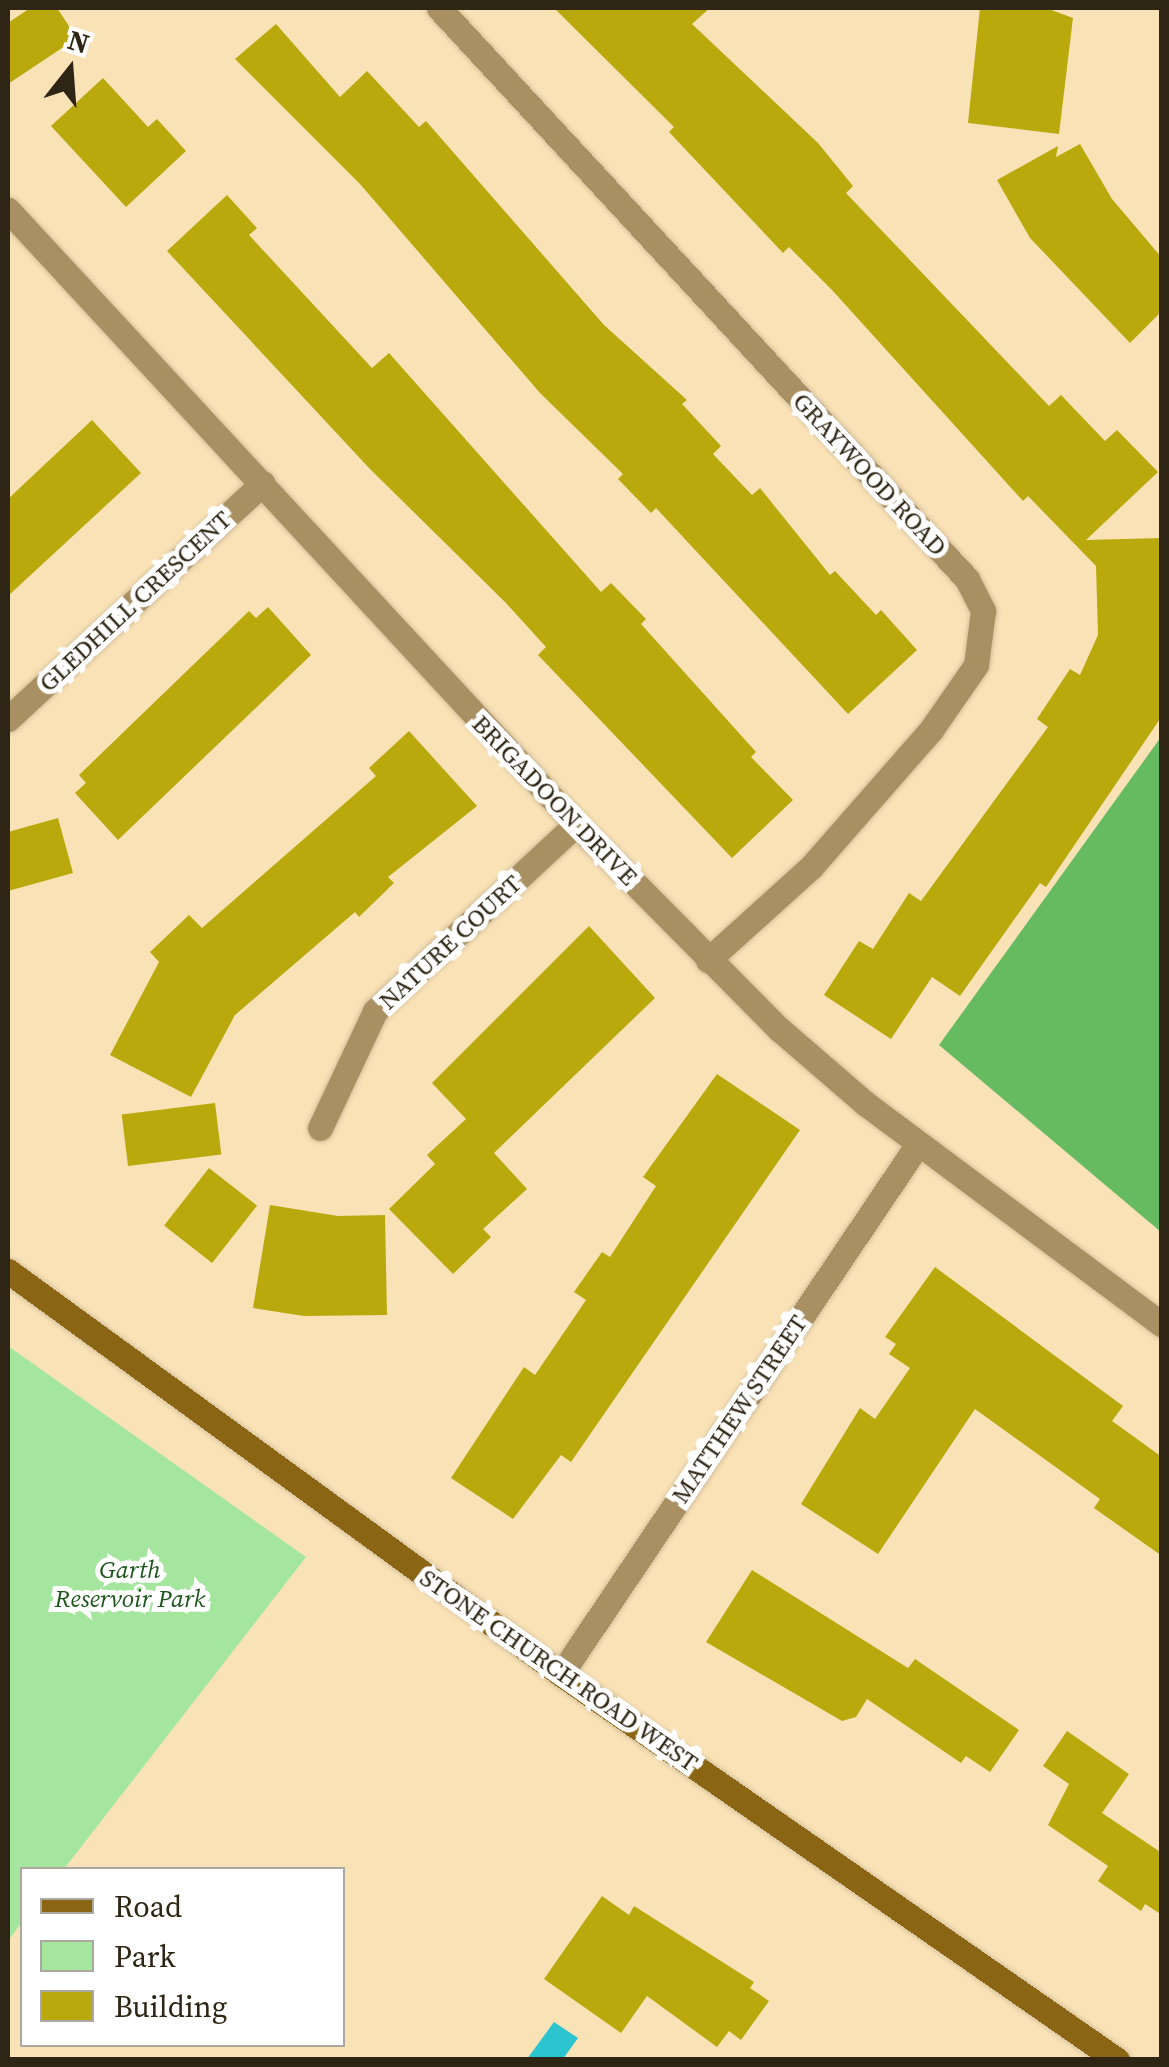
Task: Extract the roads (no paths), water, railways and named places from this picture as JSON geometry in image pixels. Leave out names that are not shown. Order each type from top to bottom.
[{"type":"main road","name":"STONE CHURCH ROAD WEST","points":[[8,1270],[561,1674],[1117,2060]]},
{"type":"street","name":"GRAYWOOD ROAD","points":[[439,8],[967,580],[982,611],[976,665],[920,745],[811,867],[708,960]]},
{"type":"street","name":"BRIGADOON DRIVE","points":[[8,210],[576,824],[779,1030],[918,1144],[1162,1325]]},
{"type":"street","name":"GLEDHILL CRESCENT","points":[[8,719],[263,483]]},
{"type":"street","name":"NATURE COURT","points":[[320,1128],[375,1011],[576,824]]},
{"type":"street","name":"MATTHEW STREET","points":[[561,1674],[918,1144]]},
{"type":"water","points":[[554,2022],[578,2038],[563,2059],[527,2059]]},
{"type":"park label","name":"Garth Reservoir Park","points":[[130,1584]]}]
